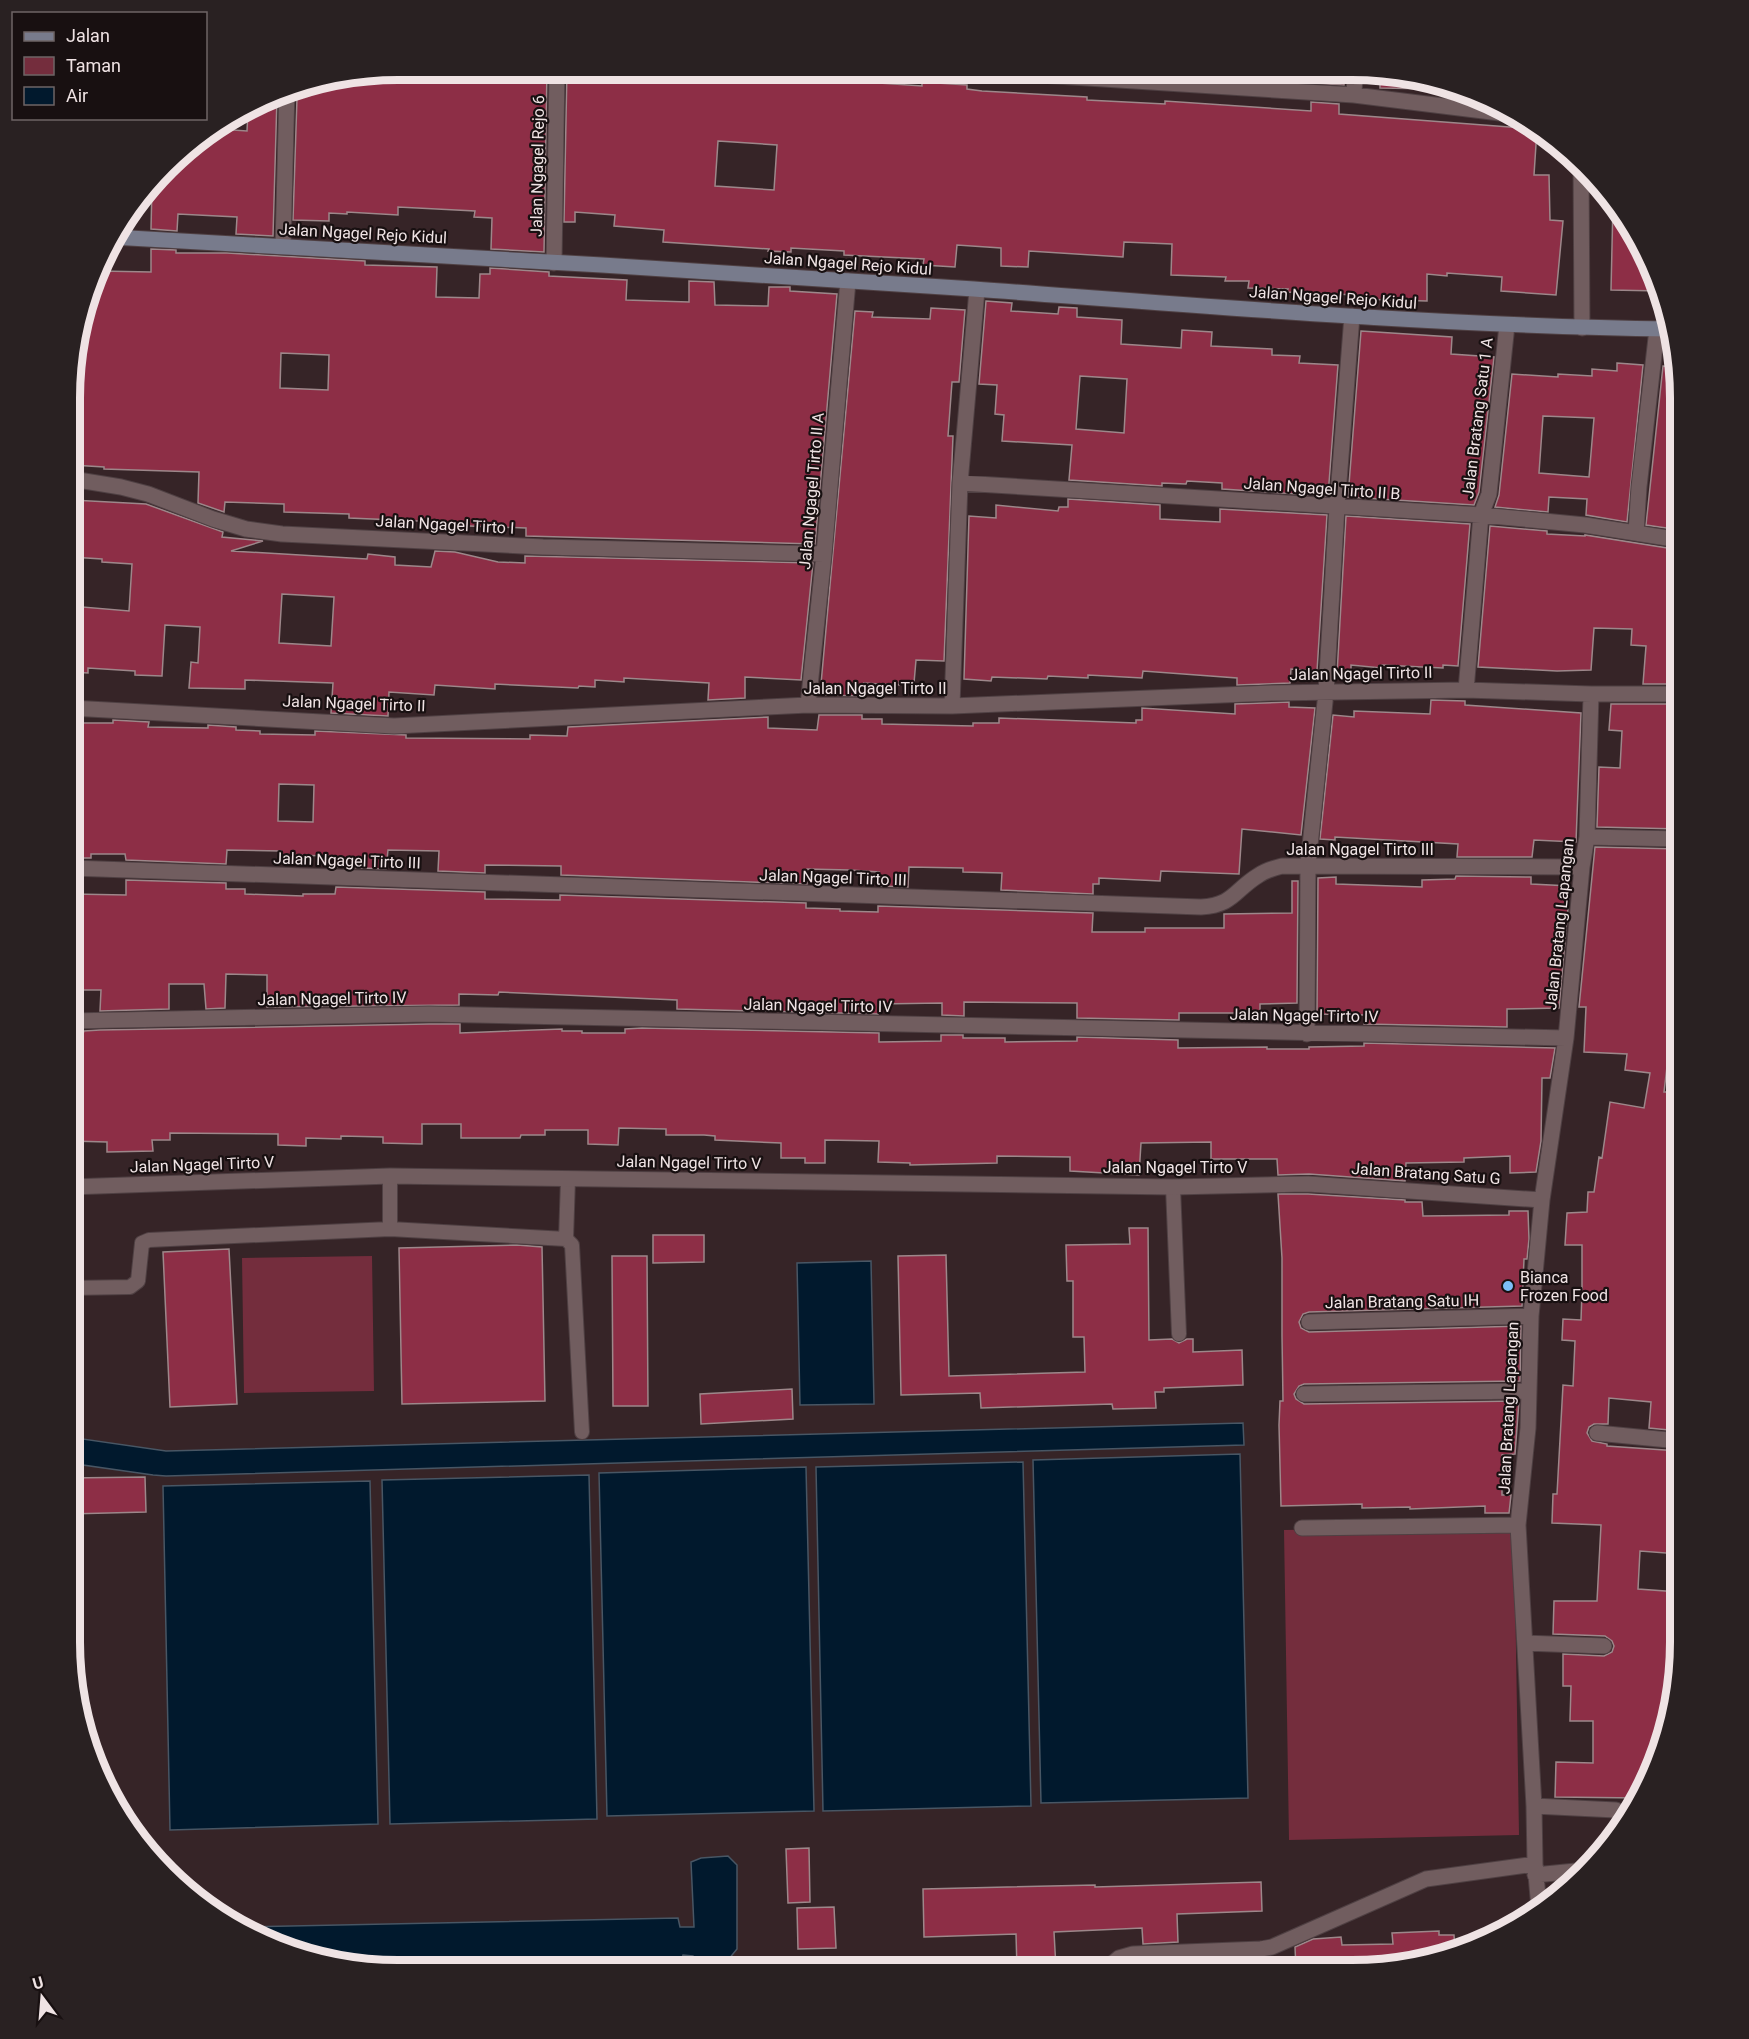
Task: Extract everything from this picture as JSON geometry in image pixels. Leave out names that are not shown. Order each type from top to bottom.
[{"type":"main road","name":"Jalan Ngagel Rejo Kidul","points":[[122,238],[848,281],[1352,316],[1507,325],[1662,329]]},
{"type":"street","name":"Jalan Ngagel Rejo 6","points":[[554,263],[557,80]]},
{"type":"street","points":[[1223,80],[1492,112]]},
{"type":"street","points":[[1354,95],[1355,80]]},
{"type":"street","points":[[283,246],[287,99]]},
{"type":"street","points":[[1581,178],[1582,328]]},
{"type":"street","name":"Jalan Ngagel Tirto II A","points":[[808,705],[848,281]]},
{"type":"street","points":[[952,706],[960,483],[977,290]]},
{"type":"street","points":[[1307,1034],[1308,865],[1326,692],[1336,507],[1352,316]]},
{"type":"street","name":"Jalan Bratang Satu 1 A","points":[[1466,690],[1481,515],[1489,494],[1507,325]]},
{"type":"street","points":[[1636,533],[1640,478],[1663,335]]},
{"type":"street","name":"Jalan Ngagel Tirto I","points":[[80,481],[139,492],[246,529],[282,534],[543,547],[824,554]]},
{"type":"street","name":"Jalan Ngagel Tirto II B","points":[[960,483],[1481,515],[1585,525],[1670,538]]},
{"type":"street","name":"Jalan Ngagel Tirto II","points":[[80,709],[394,726],[808,705],[952,706],[1326,692],[1466,690],[1670,694]]},
{"type":"street","name":"Jalan Bratang Lapangan","points":[[1538,1899],[1518,1525],[1528,1428],[1532,1316],[1542,1200],[1566,1038],[1582,867],[1587,837],[1592,694]]},
{"type":"street","points":[[1587,837],[1670,839]]},
{"type":"street","name":"Jalan Ngagel Tirto III","points":[[80,868],[1201,907],[1216,906],[1227,902],[1257,876],[1282,866],[1582,867]]},
{"type":"street","name":"Jalan Ngagel Tirto IV","points":[[80,1021],[429,1014],[1566,1038]]},
{"type":"street","name":"Jalan Ngagel Tirto V","points":[[80,1187],[390,1176],[1173,1187],[1308,1184]]},
{"type":"street","name":"Jalan Bratang Satu G","points":[[1308,1184],[1339,1184],[1542,1200]]},
{"type":"street","name":"Jalan Bratang Satu IH","points":[[1309,1322],[1532,1316]]},
{"type":"street","points":[[1304,1394],[1529,1391]]},
{"type":"street","points":[[1597,1433],[1670,1440]]},
{"type":"street","points":[[1302,1528],[1518,1525]]},
{"type":"street","points":[[1525,1644],[1604,1646]]},
{"type":"street","points":[[1534,1806],[1616,1810]]},
{"type":"street","points":[[1117,1960],[1133,1954],[1272,1947],[1426,1879],[1535,1869],[1572,1870]]},
{"type":"lane","points":[[390,1176],[390,1229]]},
{"type":"lane","points":[[566,1239],[568,1179]]},
{"type":"lane","points":[[1173,1187],[1179,1334]]},
{"type":"lane","points":[[80,1288],[134,1285],[138,1281],[142,1243],[149,1240],[390,1229],[566,1239],[572,1245],[582,1432]]},
{"type":"green space","points":[[372,1256],[374,1391],[244,1393],[242,1258]]},
{"type":"green space","points":[[1514,1526],[1519,1835],[1289,1840],[1284,1530]]},
{"type":"water","points":[[871,1261],[874,1404],[800,1405],[797,1263]]},
{"type":"water","points":[[1243,1423],[1244,1445],[166,1476],[80,1465],[80,1439],[166,1451]]},
{"type":"water","points":[[1240,1454],[1248,1798],[1041,1803],[1033,1460]]},
{"type":"water","points":[[1023,1462],[1031,1806],[823,1811],[816,1467]]},
{"type":"water","points":[[806,1467],[814,1811],[607,1816],[599,1473]]},
{"type":"water","points":[[589,1475],[597,1819],[390,1824],[382,1480]]},
{"type":"water","points":[[370,1481],[378,1824],[170,1830],[163,1486]]},
{"type":"water","points":[[728,1856],[737,1865],[737,1949],[728,1960],[695,1960],[693,1956],[683,1955],[681,1960],[377,1959],[315,1949],[256,1927],[678,1918],[680,1927],[694,1927],[691,1862],[701,1858]]},
{"type":"building","points":[[377,80],[547,80],[544,252],[491,249],[492,218],[474,217],[475,211],[398,207],[398,215],[347,212],[347,214],[329,213],[329,221],[293,220],[297,98],[300,98],[300,94],[315,90]]},
{"type":"building","points":[[567,80],[850,80],[922,86],[922,82],[967,85],[967,89],[982,91],[1087,97],[1087,100],[1165,104],[1165,101],[1311,111],[1311,102],[1339,104],[1339,114],[1519,128],[1536,139],[1534,175],[1549,175],[1550,220],[1563,221],[1556,295],[1501,291],[1502,277],[1447,273],[1447,276],[1427,274],[1427,301],[1356,299],[1356,295],[1287,292],[1288,289],[1248,288],[1249,281],[1225,281],[1226,277],[1171,275],[1172,244],[1124,242],[1123,257],[1029,251],[1028,267],[1001,266],[1001,248],[957,245],[955,267],[923,265],[924,259],[844,255],[844,251],[791,248],[791,252],[768,251],[769,249],[663,242],[664,230],[614,226],[615,215],[575,212],[575,222],[564,222]],"holes":[[[718,141],[777,145],[774,190],[715,186]]]},
{"type":"building","points":[[1312,80],[1344,80],[1344,85],[1312,83]]},
{"type":"building","points":[[1380,81],[1428,89],[1380,88]]},
{"type":"building","points":[[277,104],[273,236],[236,234],[237,217],[178,214],[177,231],[151,229],[152,196],[158,188],[188,158],[226,130],[247,131],[248,117]]},
{"type":"building","points":[[1613,216],[1637,257],[1651,291],[1611,290]]},
{"type":"building","points":[[151,249],[176,250],[176,253],[227,253],[365,261],[365,265],[437,267],[436,297],[479,298],[480,274],[490,274],[490,268],[549,272],[549,276],[627,280],[626,300],[689,302],[689,281],[714,282],[715,305],[768,306],[769,287],[790,287],[790,291],[837,294],[815,544],[526,536],[526,528],[441,525],[442,522],[349,518],[349,514],[284,512],[284,504],[225,502],[224,512],[198,503],[199,472],[104,469],[104,467],[80,466],[82,356],[90,315],[106,271],[151,272]],"holes":[[[281,353],[329,355],[328,390],[280,388]]]},
{"type":"building","points":[[986,301],[1012,303],[1011,311],[1058,314],[1059,307],[1077,308],[1077,317],[1122,320],[1121,344],[1181,348],[1182,330],[1212,332],[1211,346],[1272,349],[1272,355],[1300,356],[1299,363],[1338,365],[1328,496],[1222,489],[1222,483],[1187,481],[1186,484],[1162,483],[1162,486],[1069,480],[1072,445],[1002,441],[1004,415],[995,414],[997,385],[979,384]],"holes":[[[1080,376],[1127,379],[1124,433],[1076,429]]]},
{"type":"building","points":[[931,308],[965,310],[959,382],[952,382],[948,436],[953,436],[944,661],[916,660],[914,683],[899,682],[899,685],[864,683],[864,696],[820,695],[855,311],[873,312],[872,317],[930,319]]},
{"type":"building","points":[[1361,331],[1452,337],[1451,354],[1494,357],[1479,492],[1474,505],[1348,497]]},
{"type":"building","points":[[1617,363],[1643,365],[1627,522],[1586,515],[1587,499],[1549,497],[1548,512],[1495,507],[1499,495],[1512,374],[1558,377],[1558,374],[1592,376],[1592,369],[1617,371]],"holes":[[[1543,416],[1594,418],[1589,477],[1539,473]]]},
{"type":"building","points":[[1663,366],[1668,366],[1670,529],[1646,525]]},
{"type":"building","points":[[1068,499],[1160,505],[1160,519],[1220,522],[1220,509],[1327,515],[1317,671],[1291,669],[1290,683],[1237,685],[1237,678],[1143,671],[1142,678],[1088,675],[1088,678],[1048,676],[1047,679],[992,677],[991,681],[964,679],[969,516],[996,518],[996,505],[1058,511],[1059,507],[1068,507]]},
{"type":"building","points":[[80,500],[146,504],[223,532],[222,537],[263,541],[231,551],[367,559],[368,554],[395,557],[395,565],[431,567],[435,551],[455,552],[498,562],[525,563],[525,556],[813,563],[801,680],[745,677],[745,698],[708,700],[709,683],[624,678],[624,682],[595,680],[595,687],[579,686],[578,688],[495,684],[495,689],[435,685],[434,695],[389,692],[388,716],[331,713],[333,683],[245,680],[245,689],[189,688],[191,662],[198,663],[200,627],[165,625],[162,676],[135,675],[135,671],[88,668],[88,673],[80,673],[80,607],[129,611],[132,564],[102,562],[102,559],[80,558]],"holes":[[[282,594],[334,597],[331,646],[279,643]]]},
{"type":"building","points":[[1346,516],[1470,524],[1458,666],[1443,665],[1443,668],[1382,665],[1382,668],[1351,665],[1351,675],[1337,674]]},
{"type":"building","points":[[1490,526],[1547,531],[1547,534],[1585,535],[1670,548],[1670,684],[1643,684],[1646,646],[1631,645],[1632,629],[1594,628],[1591,670],[1557,671],[1478,667]]},
{"type":"building","points":[[1431,700],[1465,701],[1465,705],[1581,713],[1576,842],[1534,840],[1532,857],[1457,857],[1458,844],[1335,837],[1335,840],[1320,839],[1333,715],[1354,717],[1354,711],[1430,714]]},
{"type":"building","points":[[1289,702],[1289,707],[1315,708],[1301,835],[1242,829],[1239,874],[1161,871],[1160,881],[1099,878],[1099,884],[1093,884],[1093,894],[1001,890],[1002,873],[963,872],[963,868],[909,867],[908,887],[879,886],[879,872],[850,870],[807,869],[807,884],[561,875],[561,866],[485,865],[485,873],[438,871],[439,851],[388,850],[386,869],[336,867],[336,856],[281,855],[281,851],[227,850],[226,864],[126,860],[125,854],[91,854],[91,858],[80,858],[80,726],[83,726],[83,723],[113,723],[113,720],[149,722],[148,727],[208,728],[208,725],[260,731],[260,734],[315,735],[315,731],[406,735],[406,738],[530,739],[530,735],[567,736],[568,727],[768,717],[768,728],[817,730],[819,715],[862,715],[862,719],[882,719],[882,724],[973,726],[973,723],[999,723],[999,718],[1136,723],[1136,720],[1142,720],[1142,708],[1235,714],[1235,704]],"holes":[[[279,784],[314,785],[313,822],[278,821]]]},
{"type":"building","points":[[1611,704],[1670,704],[1670,829],[1597,827],[1599,767],[1620,768],[1622,731],[1609,730]]},
{"type":"building","points":[[1595,847],[1670,849],[1670,1041],[1664,1092],[1670,1092],[1670,1430],[1649,1428],[1651,1402],[1609,1398],[1608,1424],[1594,1424],[1589,1427],[1587,1433],[1592,1441],[1607,1444],[1607,1446],[1670,1450],[1670,1553],[1640,1551],[1638,1589],[1670,1591],[1667,1683],[1653,1744],[1628,1798],[1555,1797],[1556,1762],[1593,1763],[1593,1721],[1570,1721],[1571,1686],[1563,1686],[1563,1654],[1604,1656],[1612,1652],[1614,1646],[1612,1641],[1605,1636],[1553,1634],[1554,1601],[1597,1601],[1601,1525],[1552,1523],[1553,1494],[1557,1494],[1563,1385],[1573,1386],[1575,1341],[1562,1340],[1563,1319],[1581,1320],[1582,1245],[1565,1245],[1567,1213],[1587,1212],[1588,1192],[1594,1192],[1599,1157],[1602,1158],[1610,1102],[1644,1108],[1650,1073],[1625,1070],[1627,1054],[1584,1052],[1586,1007],[1579,1007]]},
{"type":"building","points":[[1456,876],[1531,877],[1531,884],[1570,886],[1559,1008],[1507,1009],[1507,1027],[1364,1024],[1365,1015],[1317,1014],[1318,878],[1336,877],[1336,884],[1422,887],[1422,880],[1455,879]]},
{"type":"building","points":[[126,880],[226,883],[226,889],[245,889],[245,894],[303,896],[303,894],[335,894],[336,887],[485,892],[485,899],[560,900],[560,895],[806,903],[806,908],[840,909],[840,911],[878,912],[878,906],[1093,913],[1092,932],[1145,932],[1145,928],[1224,928],[1224,914],[1292,913],[1292,881],[1298,881],[1297,1003],[1260,1004],[1260,1013],[1179,1013],[1179,1020],[1077,1018],[1077,1003],[964,1002],[964,1016],[942,1015],[942,1003],[878,1004],[878,1014],[677,1009],[677,1000],[499,992],[498,995],[459,994],[459,1005],[267,1007],[267,975],[226,974],[225,1008],[206,1009],[204,984],[169,984],[169,1009],[100,1011],[101,990],[80,990],[80,894],[126,895]]},
{"type":"building","points":[[460,1024],[460,1033],[562,1029],[562,1031],[582,1031],[582,1033],[625,1033],[625,1029],[642,1028],[879,1033],[879,1042],[941,1041],[941,1035],[963,1035],[963,1038],[1005,1038],[1005,1042],[1077,1041],[1077,1037],[1178,1040],[1178,1048],[1309,1049],[1309,1047],[1364,1046],[1364,1043],[1555,1048],[1550,1078],[1542,1078],[1541,1141],[1536,1172],[1510,1173],[1510,1156],[1464,1158],[1464,1162],[1406,1163],[1405,1181],[1309,1174],[1278,1175],[1277,1159],[1211,1159],[1211,1142],[1141,1143],[1139,1175],[1070,1171],[1070,1157],[997,1156],[997,1163],[910,1165],[910,1163],[878,1162],[879,1141],[825,1140],[825,1163],[805,1163],[805,1158],[781,1158],[781,1143],[715,1140],[715,1136],[704,1135],[666,1135],[666,1129],[619,1128],[618,1145],[588,1144],[588,1130],[545,1130],[545,1135],[521,1135],[520,1138],[461,1138],[461,1124],[422,1124],[422,1144],[383,1143],[383,1137],[341,1136],[341,1139],[306,1138],[306,1146],[278,1145],[278,1134],[170,1133],[170,1140],[152,1140],[153,1151],[107,1152],[107,1142],[80,1141],[80,1034],[84,1031]]},
{"type":"building","points":[[1278,1194],[1422,1202],[1423,1216],[1509,1215],[1509,1211],[1528,1211],[1529,1239],[1527,1259],[1524,1259],[1522,1306],[1309,1312],[1303,1314],[1299,1322],[1301,1328],[1309,1332],[1521,1326],[1520,1381],[1304,1384],[1299,1386],[1294,1394],[1296,1399],[1304,1404],[1519,1401],[1515,1454],[1502,1455],[1502,1495],[1511,1495],[1509,1513],[1485,1513],[1485,1506],[1410,1509],[1410,1507],[1362,1508],[1362,1504],[1281,1506],[1279,1425],[1280,1401],[1283,1401],[1282,1258]]},
{"type":"building","points":[[1129,1228],[1148,1228],[1149,1340],[1172,1339],[1179,1343],[1193,1339],[1193,1352],[1242,1350],[1243,1385],[1164,1388],[1164,1392],[1155,1392],[1156,1408],[1113,1409],[1112,1404],[981,1408],[980,1393],[901,1395],[898,1256],[946,1255],[949,1376],[1085,1372],[1084,1337],[1073,1337],[1073,1281],[1067,1281],[1066,1245],[1130,1244]]},
{"type":"building","points":[[653,1235],[704,1235],[704,1262],[653,1263]]},
{"type":"building","points":[[517,1245],[542,1247],[545,1401],[402,1404],[399,1248]]},
{"type":"building","points":[[229,1249],[237,1404],[170,1407],[163,1252]]},
{"type":"building","points":[[612,1256],[647,1256],[648,1406],[613,1406]]},
{"type":"building","points":[[792,1389],[793,1419],[701,1424],[700,1394]]},
{"type":"building","points":[[145,1477],[146,1512],[80,1514],[80,1478]]},
{"type":"building","points":[[809,1848],[810,1902],[788,1903],[786,1849]]},
{"type":"building","points":[[1261,1882],[1262,1911],[1177,1914],[1178,1942],[1143,1944],[1142,1928],[1054,1932],[1056,1960],[1017,1960],[1016,1934],[924,1937],[923,1889],[1095,1885],[1095,1887]]},
{"type":"building","points":[[834,1907],[836,1948],[798,1949],[797,1908]]},
{"type":"building","points":[[1439,1931],[1439,1935],[1454,1935],[1454,1943],[1393,1957],[1296,1960],[1295,1947],[1313,1939],[1341,1937],[1342,1945],[1393,1944],[1392,1933]]},
{"type":"place","name":"Bianca Frozen Food","points":[[1508,1286]]}]
